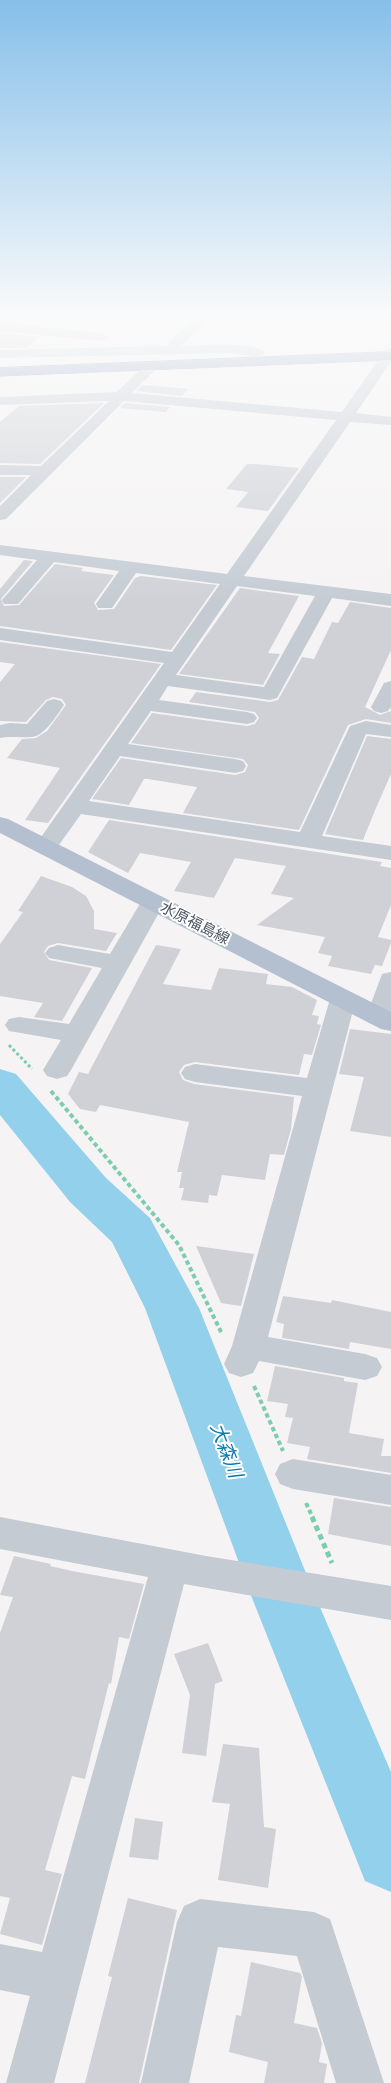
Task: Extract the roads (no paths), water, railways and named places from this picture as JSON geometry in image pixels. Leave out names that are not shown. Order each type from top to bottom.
[{"type":"main road","name":"水原福島線","points":[[0,824],[385,1020]]},
{"type":"street","points":[[0,515],[104,412]]},
{"type":"street","points":[[295,412],[391,421]]},
{"type":"street","points":[[46,847],[352,412]]},
{"type":"street","points":[[0,470],[44,471]]},
{"type":"street","points":[[0,484],[31,484]]},
{"type":"street","points":[[0,550],[391,600]]},
{"type":"street","points":[[11,600],[49,557]]},
{"type":"street","points":[[105,604],[131,567]]},
{"type":"street","points":[[163,679],[270,694],[326,592]]},
{"type":"street","points":[[0,634],[177,660]]},
{"type":"street","points":[[381,707],[391,687],[385,686],[391,674]]},
{"type":"street","points":[[146,704],[247,718]]},
{"type":"street","points":[[0,732],[10,729],[32,731],[54,705]]},
{"type":"street","points":[[308,841],[357,730],[366,728],[391,731]]},
{"type":"street","points":[[116,749],[235,766]]},
{"type":"street","points":[[75,806],[391,853]]},
{"type":"street","points":[[47,1077],[78,1034],[153,902]]},
{"type":"street","points":[[58,953],[118,963]]},
{"type":"street","points":[[385,1020],[391,980]]},
{"type":"street","points":[[343,999],[245,1355],[365,1367]]},
{"type":"street","points":[[13,1033],[78,1034]]},
{"type":"street","points":[[195,1073],[319,1089]]},
{"type":"street","points":[[293,1474],[391,1490]]},
{"type":"street","points":[[0,1533],[188,1569],[391,1604]]},
{"type":"street","points":[[30,2083],[58,1978],[188,1569]]},
{"type":"street","points":[[165,2083],[200,1922],[314,1934],[360,2083]]},
{"type":"street","points":[[0,1966],[58,1978]]},
{"type":"waterway","name":"大森川","points":[[0,1084],[88,1190],[132,1231],[172,1308],[284,1598],[391,1856]]}]
